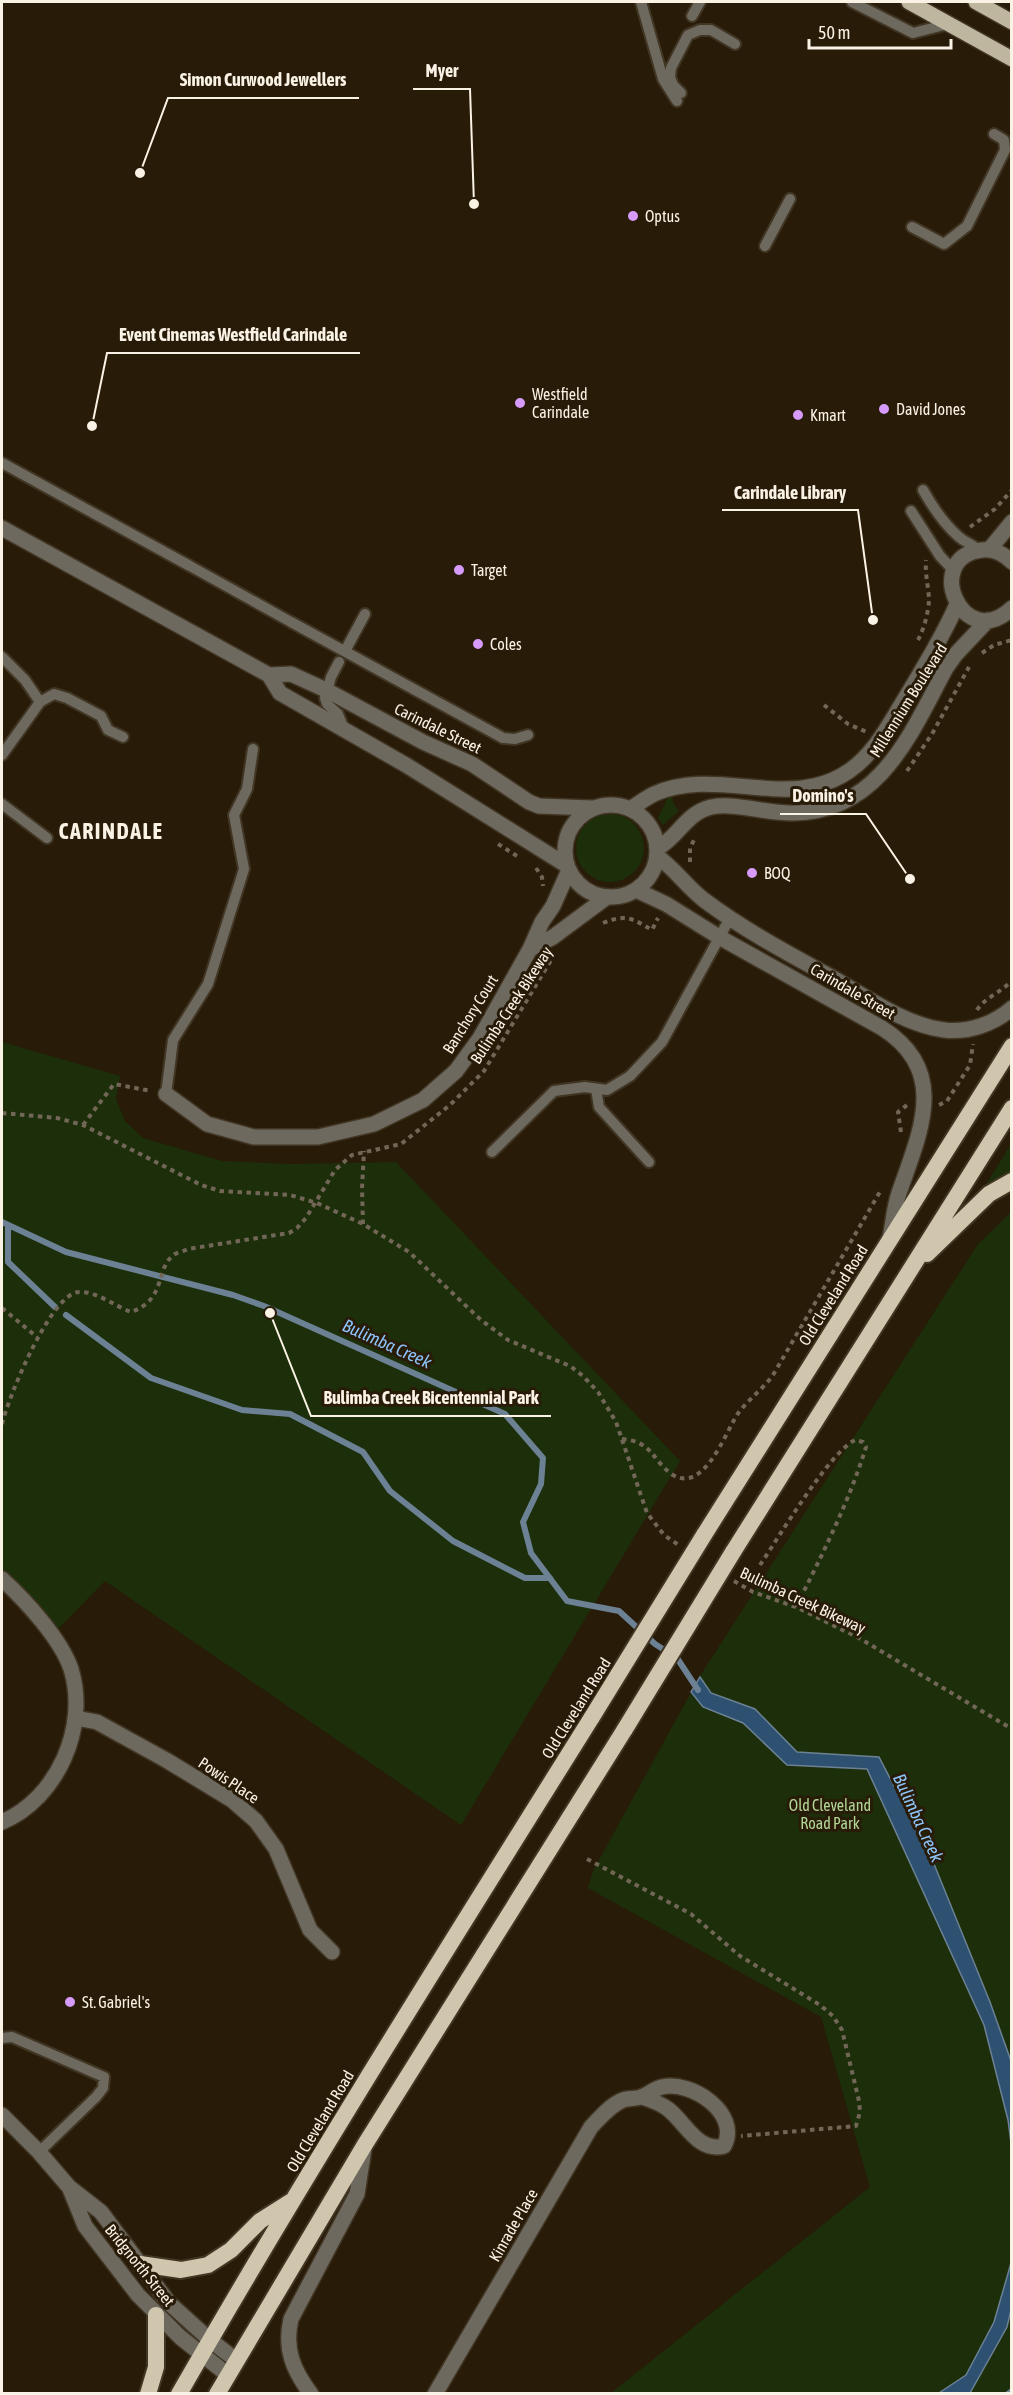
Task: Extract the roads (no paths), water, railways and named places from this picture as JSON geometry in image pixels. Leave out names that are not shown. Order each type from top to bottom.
[{"type":"highway","name":"Old Cleveland Road","points":[[179,2394],[292,2201],[704,1535],[889,1239],[966,1122],[1011,1046]]},
{"type":"highway","points":[[217,2394],[364,2146],[1011,1108]]},
{"type":"highway","points":[[906,1275],[989,1194],[1011,1181]]},
{"type":"highway","points":[[140,2264],[180,2270],[208,2265],[231,2250],[260,2221],[292,2201]]},
{"type":"highway","points":[[148,2394],[156,2367],[156,2315]]},
{"type":"main road","points":[[909,2],[1011,59]]},
{"type":"main road","points":[[976,2],[1011,22]]},
{"type":"street","points":[[1003,616],[970,616],[957,604],[952,594],[951,582],[960,561],[984,550],[1011,522]]},
{"type":"street","name":"Carindale Street","points":[[2,528],[269,675],[280,693],[491,816],[568,868]]},
{"type":"street","points":[[984,550],[999,553],[1011,562]]},
{"type":"street","name":"Millennium Boulevard","points":[[630,808],[654,794],[674,788],[713,784],[795,789],[835,779],[850,770],[862,760],[884,732],[946,631],[957,604]]},
{"type":"street","name":"Millennium Boulevard","points":[[658,852],[690,817],[711,807],[794,813],[826,808],[863,790],[895,760],[956,654],[1003,616]]},
{"type":"street","name":"Carindale Street","points":[[269,675],[291,674],[326,690],[423,742],[472,764],[529,802],[539,806],[592,808]]},
{"type":"street","points":[[615,805],[630,808],[641,815],[655,835],[658,852],[654,870],[636,890],[622,896],[607,897],[584,889],[568,868],[566,848],[568,835],[582,815],[592,808],[615,805]]},
{"type":"street","name":"Carindale Street","points":[[658,852],[698,895],[730,918],[894,1012],[940,1029],[960,1030],[990,1023],[1011,1008]]},
{"type":"street","name":"Banchory Court","points":[[166,1094],[207,1124],[254,1137],[318,1137],[374,1124],[423,1100],[456,1071],[480,1038],[530,949],[542,922],[553,906],[568,868]]},
{"type":"street","name":"Carindale Street","points":[[636,890],[666,904],[719,937],[894,1035],[912,1056],[924,1086],[925,1105],[912,1159],[898,1195],[889,1239]]},
{"type":"street","points":[[530,949],[553,937],[607,897]]},
{"type":"street","points":[[2,1579],[27,1604],[52,1635],[71,1669],[76,1718],[62,1765],[44,1791],[16,1816],[2,1822]]},
{"type":"street","name":"Powis Place","points":[[76,1718],[97,1722],[166,1760],[232,1800],[256,1821],[276,1849],[310,1930],[332,1952]]},
{"type":"street","name":"Kinrade Place","points":[[435,2394],[591,2127],[607,2110],[623,2100],[642,2097],[662,2086],[681,2088],[696,2094],[723,2115],[729,2125],[729,2137],[724,2146],[714,2148],[702,2144],[666,2107],[642,2097]]},
{"type":"street","name":"Bridgnorth Street","points":[[2,2115],[39,2152],[69,2187],[101,2212],[206,2347]]},
{"type":"street","points":[[311,2394],[292,2363],[288,2332],[297,2304],[357,2194],[364,2146]]},
{"type":"street","name":"Bridgnorth Street","points":[[69,2187],[85,2226],[132,2288],[156,2315],[206,2347],[232,2368]]},
{"type":"lane","points":[[641,2],[663,79],[679,97],[670,76],[670,68],[688,36],[700,30],[711,30],[735,44]]},
{"type":"lane","points":[[692,16],[700,2]]},
{"type":"lane","points":[[852,2],[913,33],[948,24]]},
{"type":"lane","points":[[912,228],[944,244],[967,226],[1005,150],[1004,140],[994,134]]},
{"type":"lane","points":[[765,246],[790,199]]},
{"type":"lane","points":[[2,463],[503,738],[515,739],[528,735]]},
{"type":"lane","points":[[923,490],[935,511],[954,532],[964,541],[984,550]]},
{"type":"lane","points":[[911,512],[935,545],[940,556],[954,571]]},
{"type":"lane","points":[[345,651],[364,614]]},
{"type":"lane","points":[[2,657],[26,680],[40,702]]},
{"type":"lane","points":[[339,662],[326,690],[327,704],[338,714],[344,729]]},
{"type":"lane","points":[[2,754],[40,702],[54,694],[67,698],[101,716],[108,730],[123,737]]},
{"type":"lane","points":[[166,1094],[173,1040],[208,984],[244,869],[234,815],[247,789],[253,749]]},
{"type":"lane","points":[[2,804],[47,838]]},
{"type":"lane","points":[[492,1152],[555,1090],[585,1087],[607,1090],[630,1076],[662,1042],[730,918]]},
{"type":"lane","points":[[596,1089],[599,1107],[649,1162]]},
{"type":"lane","points":[[2,2038],[12,2037],[104,2077],[103,2088],[96,2097],[39,2152]]},
{"type":"water","points":[[700,1677],[711,1693],[755,1709],[797,1752],[879,1757],[932,1859],[990,2002],[1011,2061],[1011,2143],[1008,2120],[984,2025],[867,1769],[787,1765],[743,1723],[703,1707],[691,1692]]},
{"type":"water","points":[[1011,2263],[1011,2310],[1007,2327],[970,2393],[939,2393],[966,2375],[994,2322]]},
{"type":"waterway","name":"Bulimba Creek","points":[[2,1222],[66,1252],[233,1295],[264,1306],[505,1414],[543,1458],[541,1484],[523,1522],[531,1553],[567,1601],[619,1611],[655,1644],[677,1658],[698,1690]]},
{"type":"waterway","points":[[8,1225],[8,1262],[55,1307]]},
{"type":"waterway","points":[[66,1315],[151,1378],[242,1410],[290,1414],[363,1452],[390,1491],[453,1541],[525,1578],[550,1578]]},
{"type":"waterway","points":[[1008,2394],[1012,2391]]},
{"type":"place","name":"Simon Curwood Jewellers","points":[[140,173]]},
{"type":"place","name":"Myer","points":[[474,204]]},
{"type":"place","name":"Optus","points":[[633,216]]},
{"type":"place","name":"Westfield Carindale","points":[[520,403]]},
{"type":"place","name":"David Jones","points":[[884,409]]},
{"type":"place","name":"Kmart","points":[[798,415]]},
{"type":"place","name":"Event Cinemas Westfield Carindale","points":[[92,426]]},
{"type":"place","name":"Target","points":[[459,570]]},
{"type":"place","name":"Carindale Library","points":[[873,620]]},
{"type":"place","name":"Coles","points":[[478,644]]},
{"type":"place","name":"BOQ","points":[[752,873]]},
{"type":"place","name":"Domino's","points":[[910,879]]},
{"type":"place","name":"Bulimba Creek Bicentennial Park","points":[[270,1313]]},
{"type":"place","name":"St. Gabriel's","points":[[70,2002]]},
{"type":"district","name":"CARINDALE","points":[[111,831]]},
{"type":"park label","name":"Old Cleveland Road Park","points":[[830,1814]]}]
